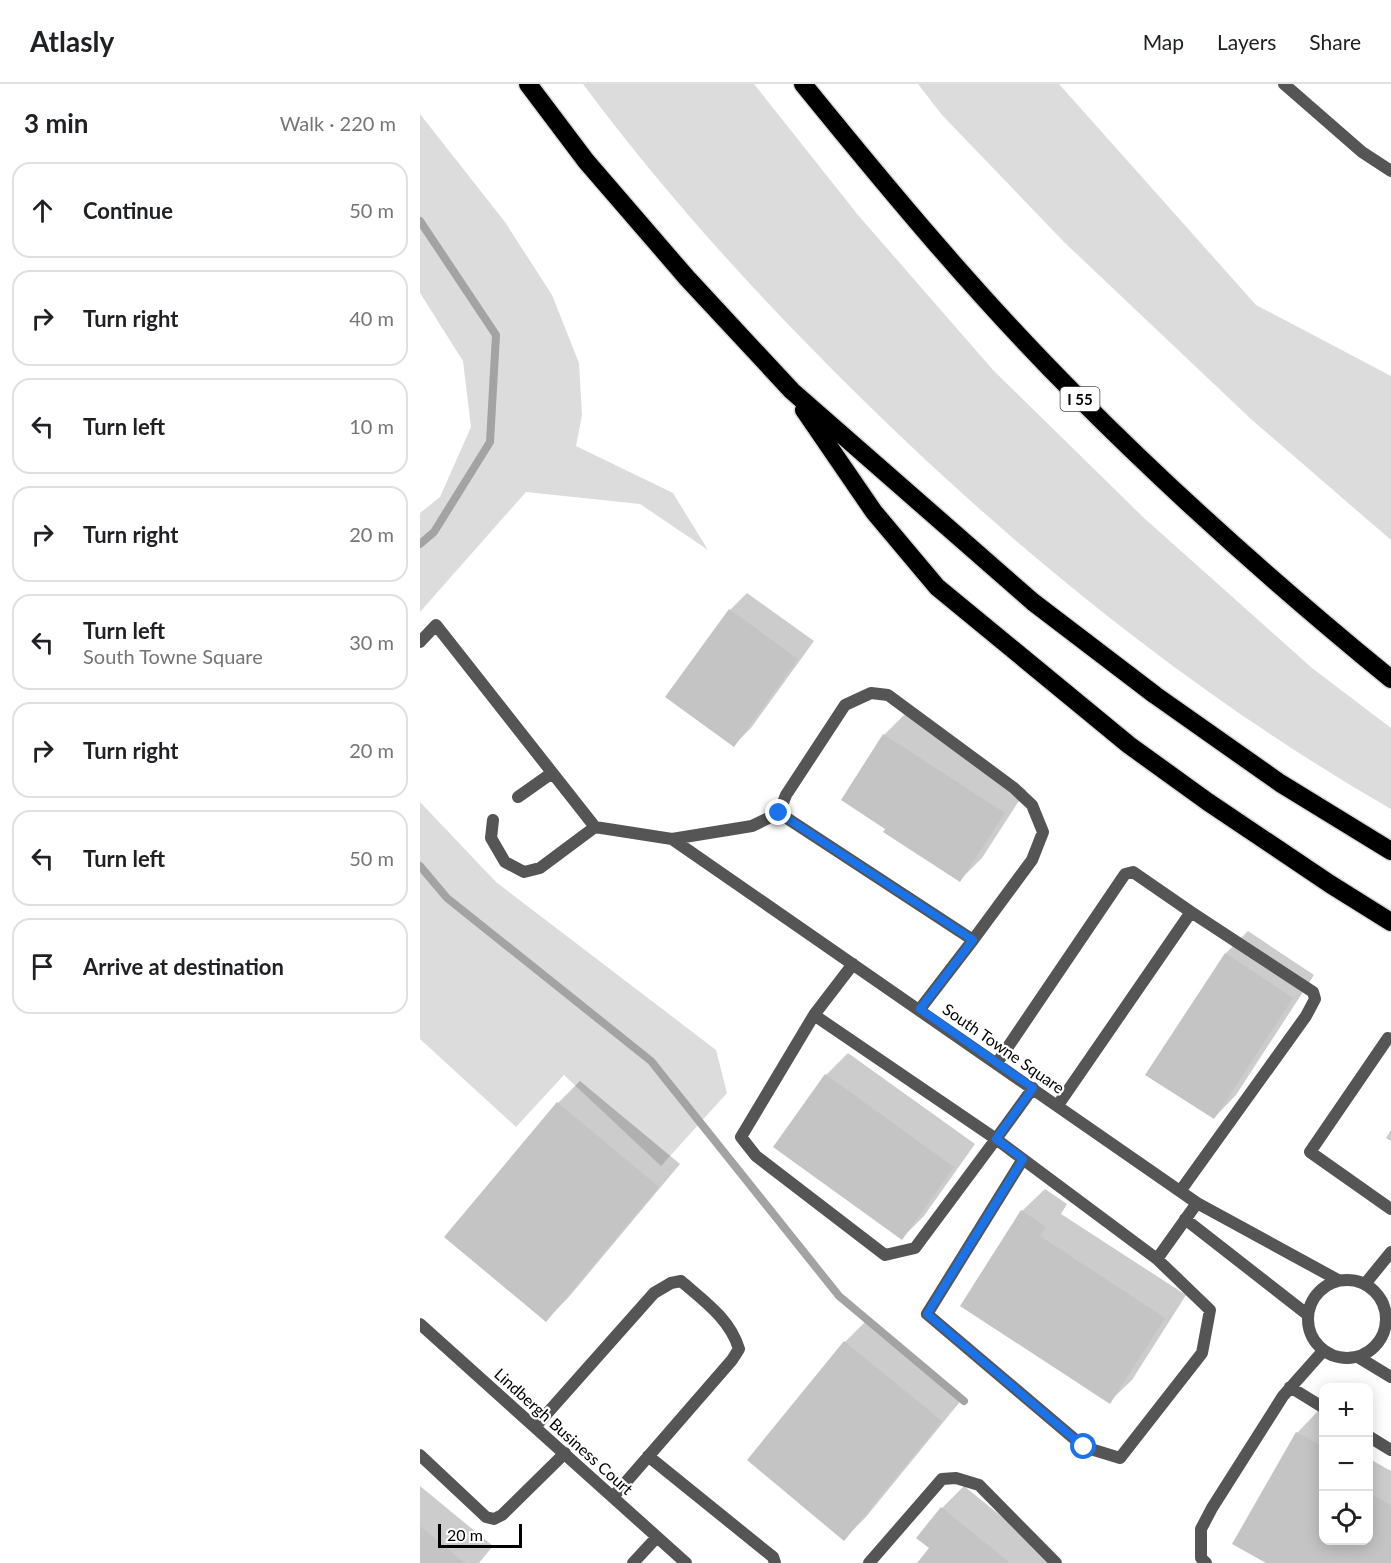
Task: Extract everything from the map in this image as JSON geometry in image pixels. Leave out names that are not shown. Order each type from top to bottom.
[{"type":"highway","points":[[528,84],[586,161],[687,278],[792,391],[1052,616],[1155,695],[1280,783],[1391,851]]},
{"type":"highway","name":"I 55","points":[[803,84],[874,172],[977,290],[1074,394],[1187,502],[1284,590],[1391,679]]},
{"type":"highway","points":[[792,391],[874,512],[938,586],[1129,745],[1208,802],[1391,922]]},
{"type":"street","points":[[1284,84],[1362,152],[1391,171]]},
{"type":"street","points":[[420,642],[436,625],[595,826],[672,839],[752,826],[779,813],[786,795],[845,705],[871,693],[888,695],[1014,788],[1032,805],[1043,832],[1032,860],[920,1009]]},
{"type":"street","points":[[518,797],[552,773]]},
{"type":"street","points":[[779,813],[973,940]]},
{"type":"street","points":[[494,820],[491,838],[505,862],[524,872],[540,868],[595,826]]},
{"type":"street","name":"South Towne Square","points":[[672,839],[1197,1203],[1338,1280],[1352,1280],[1365,1284]]},
{"type":"street","points":[[997,1063],[1125,874],[1132,872],[1313,992],[1315,999],[1306,1016],[1181,1190]]},
{"type":"street","points":[[1058,1105],[1191,912]]},
{"type":"street","points":[[853,964],[814,1015],[741,1137],[756,1156],[885,1256],[915,1248],[1033,1088]]},
{"type":"street","points":[[814,1015],[1023,1159],[1157,1259],[1210,1310],[1203,1353],[1120,1458],[1084,1447],[927,1314],[1023,1159]]},
{"type":"street","points":[[1388,1038],[1310,1152],[1391,1209]]},
{"type":"street","points":[[1157,1259],[1197,1203]]},
{"type":"street","points":[[1185,1219],[1308,1315]]},
{"type":"street","points":[[1338,1280],[1325,1286],[1315,1295],[1309,1307],[1308,1328],[1314,1341],[1323,1351],[1336,1357],[1349,1359],[1370,1351],[1379,1341],[1389,1319],[1376,1292],[1365,1284],[1391,1252]]},
{"type":"street","points":[[535,1427],[654,1293],[671,1283],[681,1281],[725,1321],[735,1335],[739,1349],[732,1360],[613,1497]]},
{"type":"street","name":"Lindbergh Business Court","points":[[420,1324],[686,1563]]},
{"type":"street","points":[[1206,1563],[1201,1558],[1200,1529],[1290,1387],[1323,1351]]},
{"type":"street","points":[[1358,1357],[1391,1377]]},
{"type":"street","points":[[1290,1387],[1319,1405]]},
{"type":"street","points":[[1370,1437],[1391,1450]]},
{"type":"street","points":[[420,1455],[486,1517],[494,1519],[502,1515],[565,1453]]},
{"type":"street","points":[[648,1456],[773,1557],[775,1563]]},
{"type":"street","points":[[869,1563],[942,1479],[956,1478],[979,1485],[1056,1563]]},
{"type":"street","points":[[633,1563],[657,1537]]},
{"type":"shaded area","points":[[583,84],[754,84],[858,215],[993,370],[1144,518],[1312,668],[1391,728],[1391,809],[1319,766],[1181,672],[1049,569],[985,514],[923,458],[788,325],[682,208]]},
{"type":"shaded area","points":[[918,84],[1059,84],[1256,305],[1391,376],[1391,540],[1252,420],[1064,242],[942,115]]},
{"type":"shaded area","points":[[420,114],[505,222],[552,295],[579,363],[582,415],[576,446],[673,493],[708,550],[640,504],[526,492],[420,612],[420,513],[440,497],[471,427],[463,361],[420,293]]},
{"type":"shaded area","points":[[420,802],[496,882],[716,1050],[727,1093],[661,1166],[564,1075],[516,1127],[420,1039]]},
{"type":"building","points":[[729,609],[798,659],[734,747],[665,697]]},
{"type":"building","points":[[883,734],[1005,813],[960,882],[883,832],[885,829],[841,800]]},
{"type":"building","points":[[1225,953],[1293,998],[1214,1119],[1145,1075]]},
{"type":"building","points":[[825,1074],[954,1167],[902,1240],[773,1147]]},
{"type":"building","points":[[557,1102],[659,1187],[546,1322],[444,1237]]},
{"type":"building","points":[[1021,1210],[1046,1227],[1040,1236],[1165,1318],[1110,1404],[960,1306]]},
{"type":"building","points":[[844,1341],[942,1421],[844,1541],[747,1460]]},
{"type":"building","points":[[1296,1432],[1319,1444],[1319,1545],[1373,1545],[1373,1496],[1391,1505],[1391,1563],[1266,1563],[1232,1544]]},
{"type":"building","points":[[941,1507],[1010,1563],[917,1563],[929,1548],[916,1538]]},
{"type":"building","points":[[420,1526],[465,1563],[420,1563]]},
{"type":"waterway","points":[[420,221],[496,335],[490,442],[434,532],[420,544]]},
{"type":"waterway","points":[[420,866],[447,898],[651,1061],[839,1296],[964,1401]]},
{"type":"route","points":[[779,813],[973,940],[920,1009],[1033,1088],[996,1139],[1023,1159],[927,1314],[1084,1447]]}]
